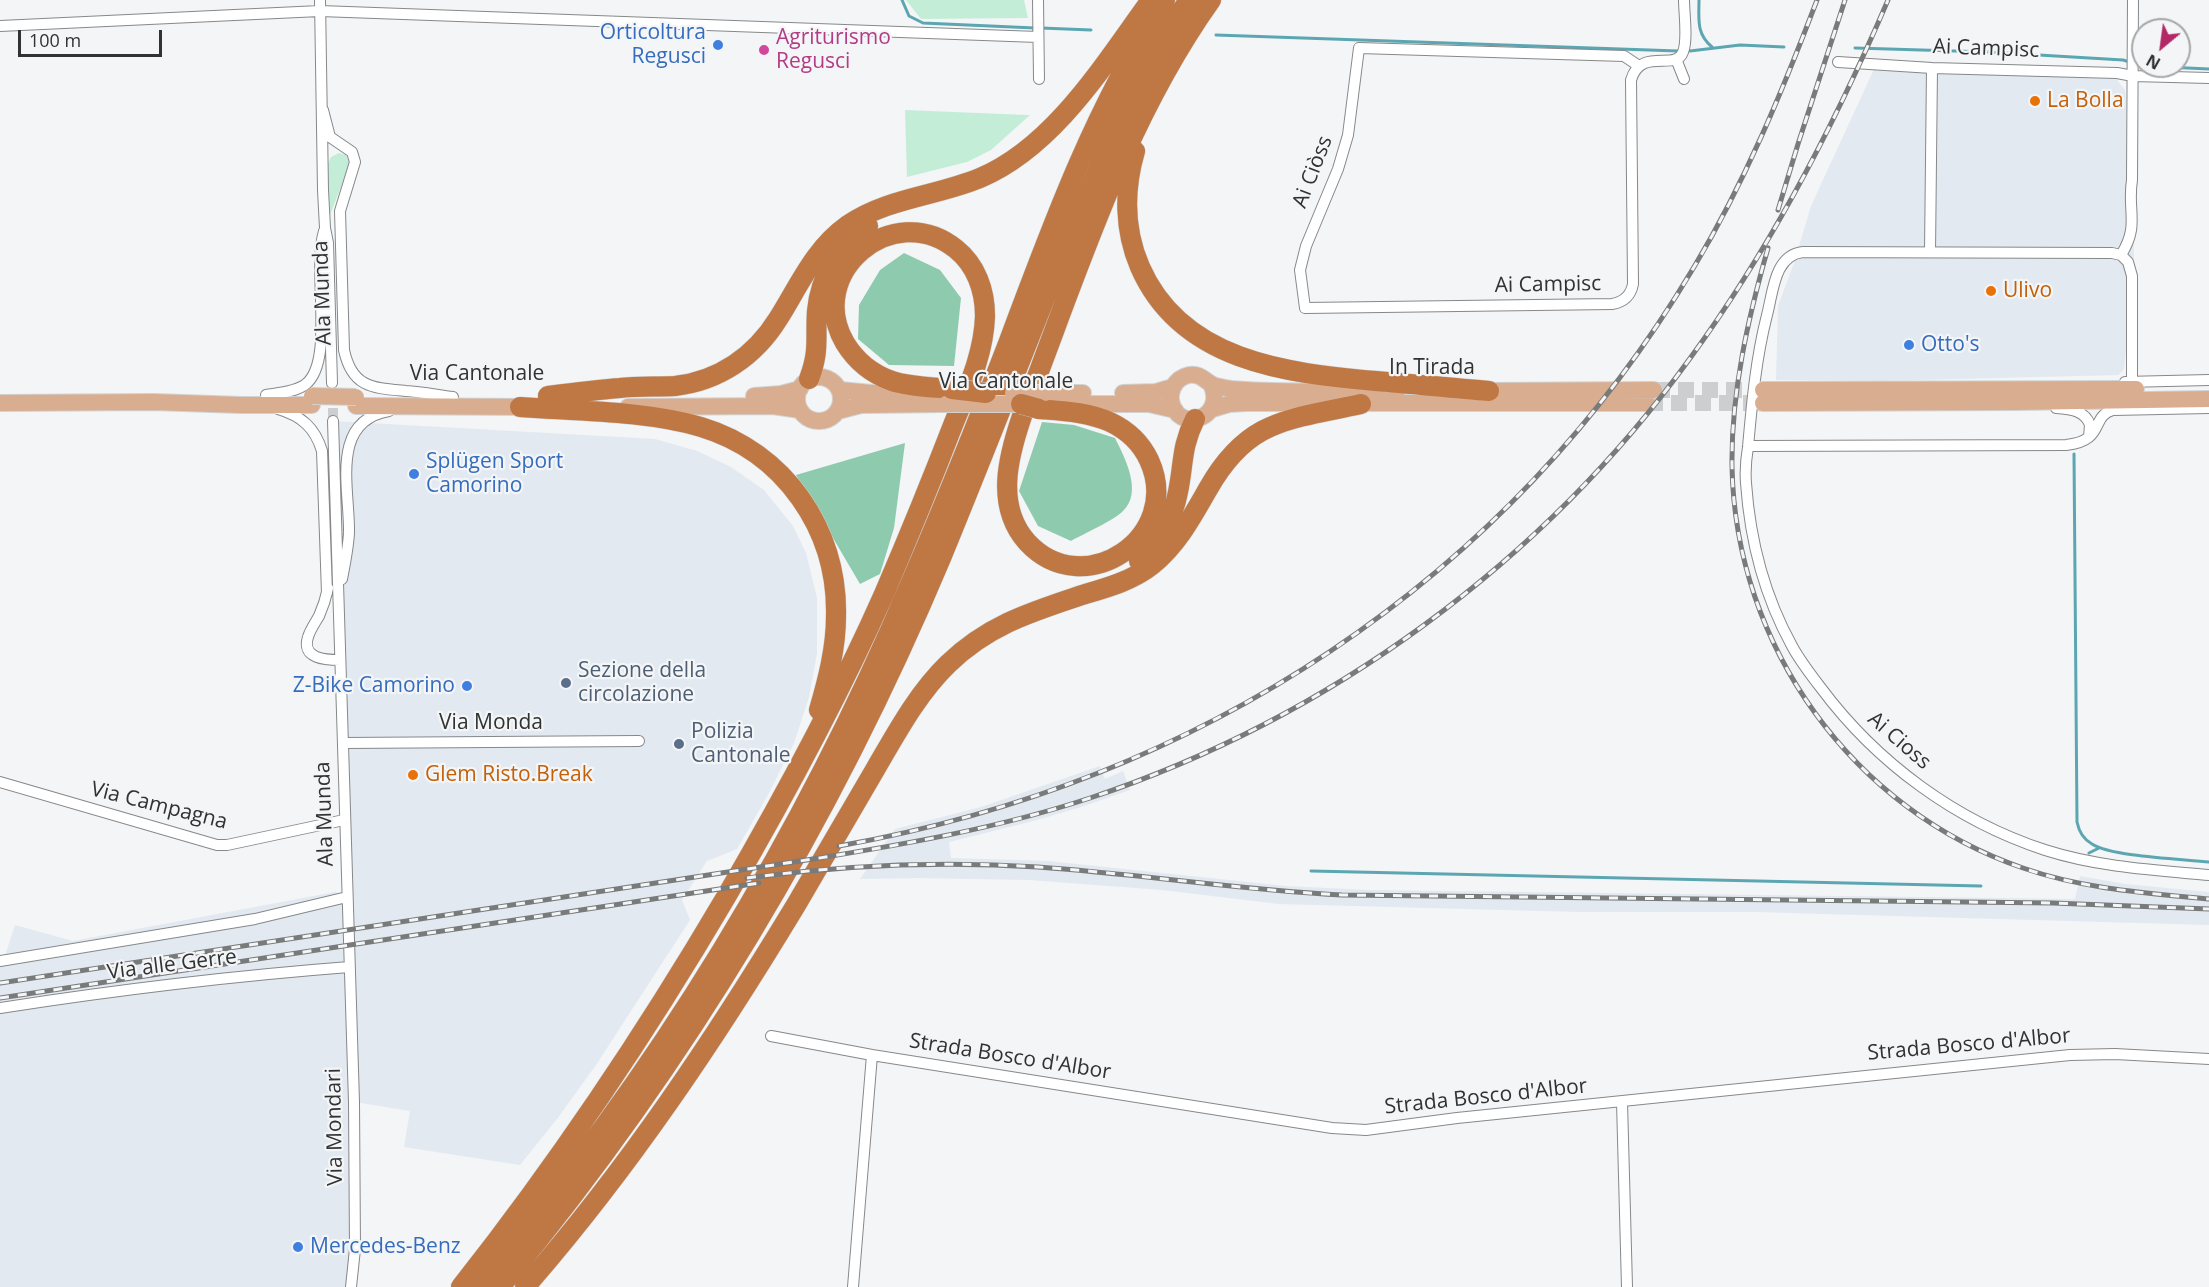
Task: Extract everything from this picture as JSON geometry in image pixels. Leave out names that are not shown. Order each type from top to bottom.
[{"type":"highway","points":[[805,384],[816,364],[820,293],[829,269],[857,234],[873,223],[998,170],[1042,137],[1087,86],[1151,0]]},
{"type":"highway","points":[[477,1287],[546,1203],[650,1060],[742,916],[806,803],[868,679],[912,581],[1084,149],[1126,65],[1165,0]]},
{"type":"highway","points":[[500,1287],[591,1172],[664,1070],[746,943],[813,825],[867,720],[920,606],[1101,159],[1144,73],[1189,0]]},
{"type":"highway","points":[[1036,402],[1111,423],[1131,436],[1145,452],[1155,482],[1153,513],[1149,524],[1137,541],[1116,557],[1096,564],[1078,566],[1058,562],[1041,554],[1027,541],[1016,527],[1008,505],[1006,480],[1009,454],[1095,224],[1137,125],[1157,86],[1211,0]]},
{"type":"highway","points":[[1157,86],[1131,163],[1127,194],[1128,217],[1132,245],[1141,268],[1159,300],[1175,318],[1215,346],[1276,368],[1330,377],[1489,391]]},
{"type":"highway","points":[[548,396],[621,388],[678,385],[709,378],[727,370],[745,358],[762,341],[777,321],[814,258],[840,231],[867,214],[944,191]]},
{"type":"highway","points":[[460,1287],[547,1172],[647,1025],[712,921],[785,792],[836,696],[886,587],[946,442],[973,373],[982,341],[985,319],[983,296],[978,277],[963,255],[944,241],[923,233],[903,232],[879,238],[857,254],[842,275],[835,304],[841,335],[858,360],[884,377],[949,396],[986,393]]},
{"type":"highway","points":[[525,1287],[624,1166],[693,1068],[791,913],[902,725],[938,675],[974,641],[1000,625],[1138,574],[1168,550],[1185,528],[1218,472],[1235,451],[1269,426],[1287,419],[1361,404]]},
{"type":"highway","points":[[520,407],[660,418],[702,427],[727,437],[762,457],[799,495],[820,529],[831,565],[836,590],[836,626],[830,669],[819,711],[785,792]]},
{"type":"highway","points":[[1101,589],[1136,564],[1163,532],[1177,499],[1183,450],[1204,414]]},
{"type":"main road","points":[[1204,414],[1215,398],[1211,384],[1201,377],[1189,375],[1181,378],[1173,387],[1170,398],[1174,410],[1185,418],[1204,414],[1236,403],[1361,404]]},
{"type":"main road","points":[[824,377],[840,390],[842,399],[838,411],[832,418],[821,421],[809,419],[800,411],[797,400],[805,384],[824,377]]},
{"type":"main road","name":"Via Cantonale","points":[[0,403],[312,400],[413,405],[548,396],[774,396],[805,384]]},
{"type":"main road","name":"In Tirada","points":[[1211,384],[1252,390],[1489,391],[1650,397],[1361,404]]},
{"type":"main road","name":"Via Cantonale","points":[[986,393],[1036,402],[1142,393],[1173,387]]},
{"type":"main road","points":[[2209,388],[2125,395],[2015,402],[1763,396],[2082,389],[2125,395],[2209,399]]},
{"type":"main road","name":"Via Cantonale","points":[[840,390],[1036,402],[1149,404],[1174,410]]},
{"type":"main road","name":"Via Cantonale","points":[[838,411],[861,405],[949,396]]},
{"type":"main road","name":"Via Cantonale","points":[[453,402],[520,407],[773,406],[800,411]]},
{"type":"street","points":[[1038,0],[1039,80]]},
{"type":"street","points":[[1639,66],[1651,60],[1675,60],[1681,55],[1684,48],[1684,0]]},
{"type":"street","points":[[2133,0],[2133,18]]},
{"type":"street","points":[[0,26],[320,6],[1038,31]]},
{"type":"street","name":"Ala Munda","points":[[320,6],[325,228],[328,243],[332,383]]},
{"type":"street","name":"Ai Ciòss","points":[[1305,308],[1300,270],[1306,246],[1338,168],[1348,135],[1359,48],[1624,56],[1639,66]]},
{"type":"street","points":[[1675,60],[1684,79]]},
{"type":"street","name":"Ai Campisc","points":[[1838,62],[1932,68],[2117,73],[2131,68]]},
{"type":"street","name":"Ai Campisc","points":[[1305,308],[1612,304],[1624,300],[1632,290],[1633,284],[1631,85],[1633,75],[1639,66]]},
{"type":"street","points":[[1748,446],[2079,443],[2094,434],[2102,416],[2125,395],[2132,276],[2128,262],[2121,255],[2112,253],[1930,252],[1932,68]]},
{"type":"street","name":"Ai Campisc","points":[[2191,75],[2209,78]]},
{"type":"street","points":[[2121,255],[2132,234],[2130,191],[2133,78]]},
{"type":"street","name":"Ala Munda","points":[[323,110],[330,137],[352,152],[356,162],[340,211],[330,230],[328,243]]},
{"type":"street","points":[[323,160],[332,148],[343,147]]},
{"type":"street","name":"Ala Munda","points":[[340,211],[344,350],[351,370],[358,379],[375,388],[453,402]]},
{"type":"street","name":"Ala Munda","points":[[265,400],[306,384],[317,368],[322,346],[319,254],[325,228]]},
{"type":"street","name":"Ai Cioss","points":[[1930,252],[1803,252],[1790,255],[1784,260],[1765,322],[1752,393],[1746,483],[1753,536],[1769,594],[1780,619],[1793,648],[1832,703],[1857,732],[1908,778],[1962,814],[2027,843],[2099,863],[2209,876]]},
{"type":"street","points":[[2015,402],[2033,408],[2074,410],[2125,395],[2209,380]]},
{"type":"street","points":[[2125,395],[2209,408]]},
{"type":"street","name":"Ala Munda","points":[[265,400],[299,417],[317,435],[322,451],[327,593]]},
{"type":"street","name":"Ala Munda","points":[[339,597],[349,534],[347,452],[353,434],[366,420],[386,412],[453,402]]},
{"type":"street","points":[[2074,410],[2084,415],[2090,422],[2089,437]]},
{"type":"street","name":"Ala Munda","points":[[333,421],[349,967]]},
{"type":"street","name":"Ala Munda","points":[[337,553],[327,593],[308,637],[307,645],[316,658],[340,660]]},
{"type":"street","name":"Via Monda","points":[[343,743],[639,741]]},
{"type":"street","name":"Via Campagna","points":[[0,782],[222,846],[345,820]]},
{"type":"street","points":[[0,961],[255,919],[347,897]]},
{"type":"street","name":"Via alle Gerre","points":[[0,1008],[86,994],[244,975],[349,967]]},
{"type":"street","name":"Via Mondari","points":[[349,967],[356,1191],[355,1249],[351,1287]]},
{"type":"street","name":"Strada Bosco d'Albor","points":[[771,1036],[872,1055],[1351,1130],[2070,1055],[2115,1054],[2209,1059]]},
{"type":"street","points":[[853,1287],[872,1055]]},
{"type":"street","points":[[1622,1102],[1628,1287]]},
{"type":"shaded area","points":[[1876,65],[1983,68],[2116,79],[2125,90],[2134,255],[2124,369],[2118,375],[1876,381],[1776,380],[1778,306],[1811,206]]},
{"type":"shaded area","points":[[333,421],[655,439],[697,451],[731,467],[764,490],[793,526],[806,553],[817,598],[817,653],[809,697],[794,743],[737,849],[707,861],[682,900],[690,920],[596,1065],[520,1165],[404,1147],[410,1111],[355,1102],[351,1287],[0,1287],[0,966],[15,925],[73,941],[335,892],[346,897]]},
{"type":"shaded area","points":[[1100,766],[1105,779],[1123,771],[1130,790],[1037,820],[949,842],[951,858],[1048,861],[1286,886],[1369,890],[2075,899],[2080,876],[2125,884],[2209,892],[2209,925],[1755,912],[1580,912],[1279,904],[1162,890],[1029,880],[860,879],[895,829],[981,807]]},
{"type":"green space","points":[[906,0],[1024,0],[1028,18],[921,19]]},
{"type":"green space","points":[[905,110],[1030,115],[991,150],[967,162],[907,177]]},
{"type":"green space","points":[[339,153],[346,155],[350,164],[330,215],[327,166],[331,157]]},
{"type":"green space","points":[[904,253],[940,270],[961,298],[954,366],[889,365],[858,339],[859,305],[880,270]]},
{"type":"green space","points":[[1042,422],[1074,425],[1115,438],[1130,475],[1132,494],[1123,511],[1106,523],[1071,541],[1038,526],[1019,491]]},
{"type":"green space","points":[[905,443],[894,528],[880,574],[860,584],[796,475]]},
{"type":"waterway","points":[[902,0],[909,16],[923,23],[1035,28]]},
{"type":"waterway","points":[[1699,0],[1701,31],[1712,47]]},
{"type":"waterway","points":[[1041,28],[1091,30]]},
{"type":"waterway","points":[[1216,35],[1678,51]]},
{"type":"waterway","points":[[1690,51],[1740,45],[1784,47]]},
{"type":"waterway","points":[[1855,48],[1988,52],[2123,60],[2131,62]]},
{"type":"waterway","points":[[2191,68],[2209,69]]},
{"type":"waterway","points":[[2074,454],[2077,822],[2079,829],[2089,842],[2115,852],[2209,862]]},
{"type":"waterway","points":[[2089,853],[2099,848]]},
{"type":"waterway","points":[[1311,871],[1981,886]]},
{"type":"tunnel","points":[[1654,390],[1763,390]]},
{"type":"tunnel","points":[[333,393],[333,421]]},
{"type":"tunnel","points":[[1647,403],[1763,403]]},
{"type":"railway","points":[[839,846],[971,816],[1098,773],[1218,718],[1331,651],[1436,572],[1532,482],[1618,380],[1694,267],[1730,202],[1762,136],[1817,0]]},
{"type":"railway","points":[[1778,210],[1845,0]]},
{"type":"railway","points":[[0,983],[813,859],[952,834],[1056,809],[1090,798],[1179,764],[1264,724],[1347,677],[1425,624],[1499,566],[1568,501],[1633,432],[1691,357],[1775,228],[1846,93],[1888,0]]},
{"type":"railway","points":[[1768,248],[1742,356],[1734,411],[1732,466],[1738,533],[1755,597],[1781,657],[1815,713],[1857,763],[1906,806],[1962,841],[2023,868],[2069,881],[2115,889],[2209,899]]},
{"type":"railway","points":[[747,878],[856,867],[965,864],[1076,870],[1266,890],[1342,895],[2053,903],[2209,909]]},
{"type":"railway","points":[[0,998],[759,883]]},
{"type":"place","name":"Orticoltura Regusci","points":[[718,45]]},
{"type":"place","name":"Agriturismo Regusci","points":[[764,50]]},
{"type":"place","name":"La Bolla","points":[[2035,101]]},
{"type":"place","name":"Ulivo","points":[[1991,291]]},
{"type":"place","name":"Otto's","points":[[1909,345]]},
{"type":"place","name":"Splügen Sport Camorino","points":[[414,474]]},
{"type":"place","name":"Sezione della circolazione","points":[[566,683]]},
{"type":"place","name":"Z-Bike Camorino","points":[[467,686]]},
{"type":"place","name":"Polizia Cantonale","points":[[679,744]]},
{"type":"place","name":"Glem Risto.Break","points":[[413,775]]},
{"type":"place","name":"Mercedes-Benz","points":[[298,1247]]}]
